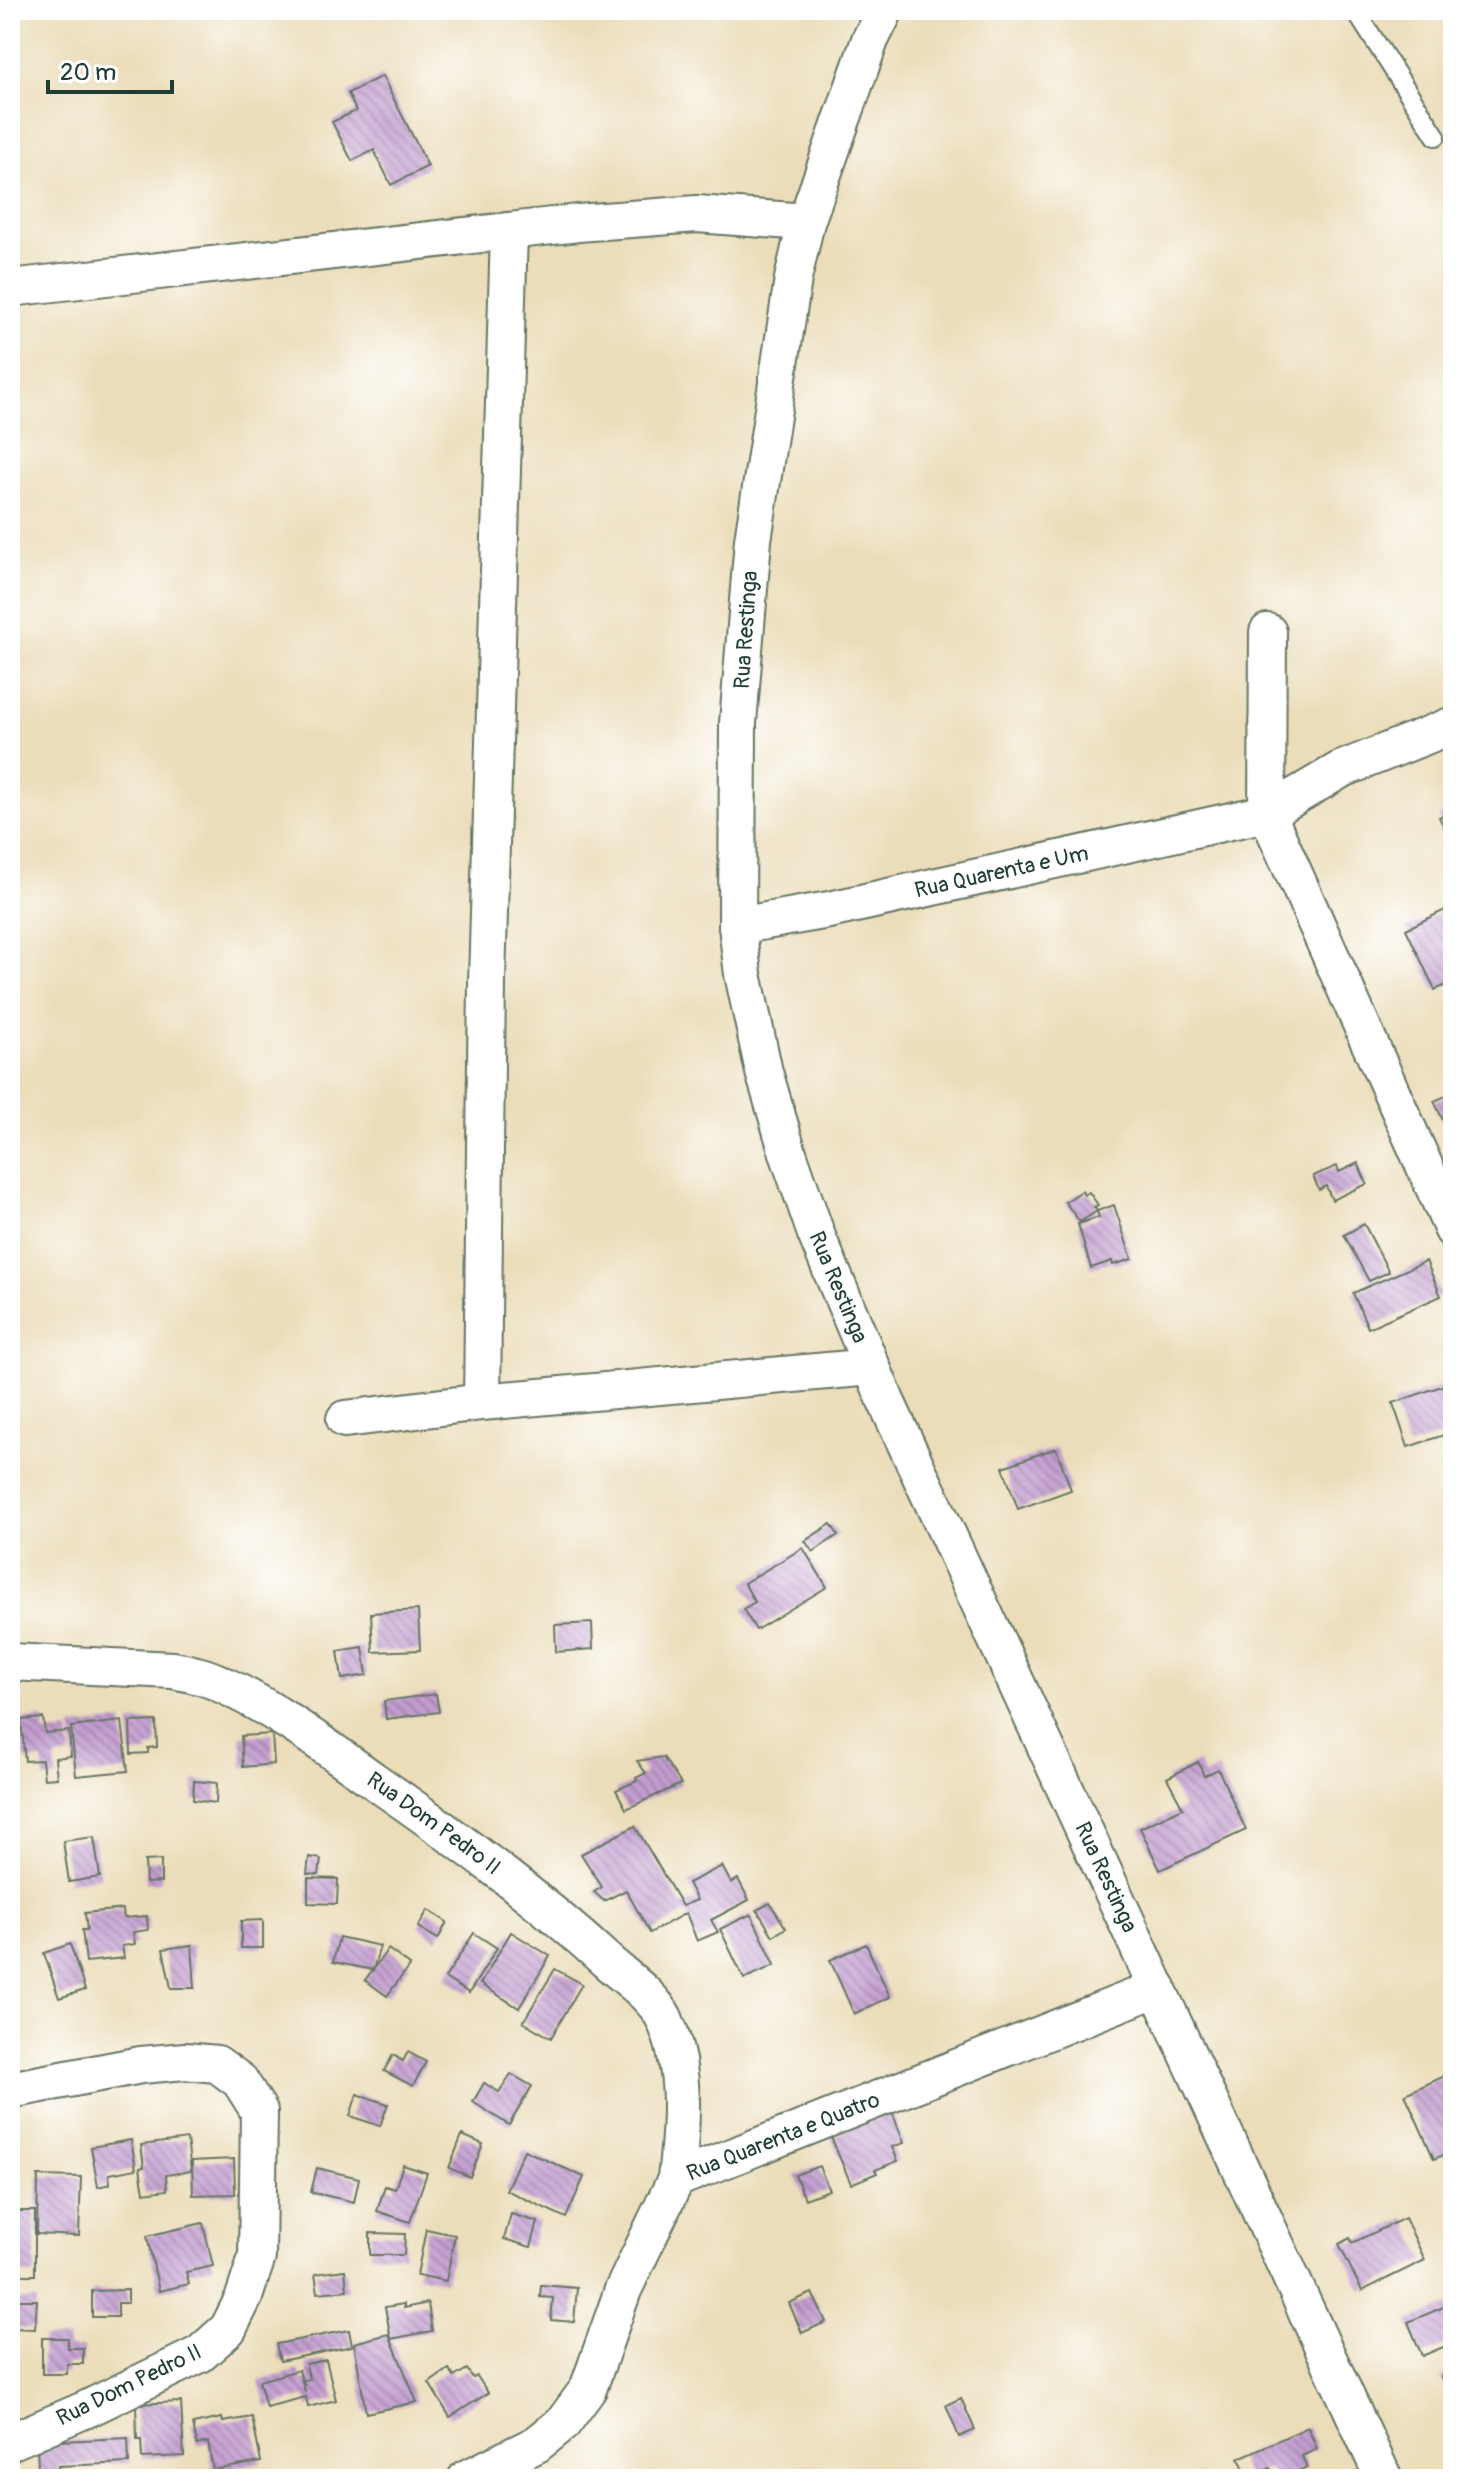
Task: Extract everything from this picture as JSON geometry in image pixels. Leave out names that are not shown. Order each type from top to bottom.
[{"type":"street","name":"Rua Restinga","points":[[885,10],[870,40],[806,222],[793,279],[753,540],[738,723],[737,926],[743,974],[764,1072],[788,1153],[816,1234],[872,1367],[1384,2479]]},
{"type":"street","points":[[10,288],[509,231],[697,214],[806,222]]},
{"type":"street","points":[[482,1402],[487,981],[509,231]]},
{"type":"street","points":[[1268,632],[1267,813],[1453,1230]]},
{"type":"street","name":"Rua Quarenta e Um","points":[[737,926],[829,910],[1267,813],[1340,770],[1453,725]]},
{"type":"street","points":[[345,1419],[482,1402],[872,1367]]},
{"type":"street","name":"Rua Dom Pedro II","points":[[10,1662],[173,1670],[221,1684],[303,1731],[558,1916],[662,2015],[676,2052],[680,2079],[682,2125],[676,2179]]},
{"type":"street","name":"Rua Quarenta e Quatro","points":[[466,2479],[537,2444],[563,2423],[588,2389],[612,2318],[676,2179],[1158,1988]]},
{"type":"street","name":"Rua Dom Pedro II","points":[[10,2090],[141,2065],[185,2061],[217,2064],[240,2081],[259,2111],[257,2257],[244,2297],[228,2329],[200,2354],[10,2442]]},
{"type":"lane","points":[[1355,10],[1436,136]]},
{"type":"building","points":[[382,76],[428,166],[391,185],[374,150],[352,161],[332,122],[356,111],[348,93]]},
{"type":"building","points":[[1453,810],[1453,844],[1439,817]]},
{"type":"building","points":[[1453,906],[1453,982],[1435,990],[1406,929]]},
{"type":"building","points":[[1453,1093],[1453,1142],[1434,1101]]},
{"type":"building","points":[[1358,1163],[1367,1184],[1332,1200],[1326,1186],[1319,1190],[1313,1176],[1337,1166],[1339,1172]]},
{"type":"building","points":[[1082,1191],[1084,1195],[1089,1192],[1098,1205],[1094,1207],[1097,1211],[1080,1222],[1065,1202]]},
{"type":"building","points":[[1114,1205],[1132,1259],[1091,1268],[1078,1224],[1099,1217],[1097,1211]]},
{"type":"building","points":[[1364,1224],[1389,1272],[1369,1281],[1344,1235]]},
{"type":"building","points":[[1426,1261],[1441,1296],[1368,1328],[1353,1293]]},
{"type":"building","points":[[1450,1383],[1453,1391],[1453,1432],[1408,1447],[1393,1403]]},
{"type":"building","points":[[1056,1448],[1071,1490],[1018,1509],[1003,1467]]},
{"type":"building","points":[[831,1524],[838,1535],[813,1552],[805,1541]]},
{"type":"building","points":[[803,1548],[827,1587],[756,1630],[743,1609],[755,1602],[744,1583]]},
{"type":"building","points":[[418,1610],[420,1650],[373,1652],[371,1613]]},
{"type":"building","points":[[592,1623],[593,1649],[556,1652],[555,1625]]},
{"type":"building","points":[[363,1647],[367,1675],[342,1679],[338,1651]]},
{"type":"building","points":[[436,1694],[439,1712],[386,1719],[384,1701]]},
{"type":"building","points":[[43,1718],[45,1733],[69,1731],[71,1756],[55,1758],[57,1778],[44,1779],[42,1760],[25,1761],[21,1720]]},
{"type":"building","points":[[122,1721],[128,1771],[76,1776],[71,1727]]},
{"type":"building","points":[[156,1721],[157,1747],[148,1748],[148,1753],[131,1754],[130,1722]]},
{"type":"building","points":[[272,1734],[274,1764],[243,1767],[241,1736]]},
{"type":"building","points":[[663,1757],[681,1784],[626,1809],[616,1790],[637,1781],[636,1778],[646,1773],[637,1761]]},
{"type":"building","points":[[1198,1762],[1204,1776],[1218,1769],[1246,1830],[1160,1870],[1140,1828],[1183,1808],[1167,1778]]},
{"type":"building","points":[[194,1781],[217,1783],[216,1803],[193,1800]]},
{"type":"building","points":[[635,1826],[682,1906],[697,1900],[688,1883],[722,1866],[731,1883],[738,1879],[749,1900],[711,1920],[718,1932],[697,1941],[686,1913],[650,1933],[626,1890],[604,1901],[594,1892],[602,1887],[581,1854]]},
{"type":"building","points":[[94,1837],[100,1877],[69,1882],[63,1841]]},
{"type":"building","points":[[309,1857],[321,1859],[319,1875],[307,1874]]},
{"type":"building","points":[[161,1860],[161,1882],[146,1883],[145,1861]]},
{"type":"building","points":[[308,1878],[338,1879],[337,1904],[308,1903]]},
{"type":"building","points":[[770,1903],[786,1928],[773,1936],[757,1910]]},
{"type":"building","points":[[123,1909],[124,1918],[147,1916],[148,1930],[133,1932],[135,1944],[122,1946],[124,1958],[86,1962],[82,1930],[87,1930],[85,1913]]},
{"type":"building","points":[[428,1910],[447,1922],[438,1939],[418,1927]]},
{"type":"building","points":[[751,1914],[775,1965],[744,1979],[720,1929]]},
{"type":"building","points":[[263,1920],[263,1948],[241,1948],[241,1921]]},
{"type":"building","points":[[511,1932],[550,1956],[519,2008],[480,1984]]},
{"type":"building","points":[[474,1933],[497,1948],[469,1993],[445,1978]]},
{"type":"building","points":[[339,1937],[380,1946],[373,1970],[333,1962]]},
{"type":"building","points":[[70,1944],[85,1990],[59,1998],[44,1953]]},
{"type":"building","points":[[866,1944],[890,1997],[854,2014],[830,1960]]},
{"type":"building","points":[[192,1945],[195,1988],[171,1988],[163,1949]]},
{"type":"building","points":[[388,1949],[410,1965],[387,1996],[365,1980]]},
{"type":"building","points":[[555,1969],[582,1984],[551,2038],[523,2022]]},
{"type":"building","points":[[408,2052],[426,2062],[413,2086],[384,2071],[393,2055],[403,2061]]},
{"type":"building","points":[[511,2074],[532,2086],[509,2125],[473,2102],[484,2083],[499,2092]]},
{"type":"building","points":[[1449,2074],[1453,2083],[1453,2151],[1434,2159],[1405,2094]]},
{"type":"building","points":[[357,2094],[388,2104],[380,2126],[350,2116]]},
{"type":"building","points":[[892,2112],[904,2143],[892,2147],[898,2161],[851,2184],[831,2137]]},
{"type":"building","points":[[462,2135],[483,2144],[470,2177],[449,2168]]},
{"type":"building","points":[[187,2139],[191,2171],[166,2175],[167,2190],[144,2193],[140,2168],[144,2167],[141,2145]]},
{"type":"building","points":[[131,2140],[136,2169],[109,2174],[110,2184],[98,2187],[91,2147]]},
{"type":"building","points":[[524,2150],[584,2177],[566,2218],[506,2190]]},
{"type":"building","points":[[234,2159],[235,2194],[193,2195],[192,2161]]},
{"type":"building","points":[[403,2165],[427,2173],[410,2222],[377,2211],[385,2186],[395,2189]]},
{"type":"building","points":[[819,2166],[829,2190],[805,2199],[795,2175]]},
{"type":"building","points":[[317,2168],[359,2178],[354,2202],[311,2192]]},
{"type":"building","points":[[38,2176],[81,2177],[79,2236],[37,2234]]},
{"type":"building","points":[[10,2211],[35,2211],[35,2275],[10,2275]]},
{"type":"building","points":[[511,2214],[538,2222],[531,2247],[504,2239]]},
{"type":"building","points":[[1405,2218],[1425,2260],[1362,2291],[1339,2244],[1350,2238],[1352,2243]]},
{"type":"building","points":[[203,2223],[213,2266],[186,2272],[189,2284],[159,2291],[147,2236]]},
{"type":"building","points":[[426,2229],[455,2235],[446,2281],[417,2275]]},
{"type":"building","points":[[370,2233],[405,2234],[404,2255],[370,2255]]},
{"type":"building","points":[[345,2270],[347,2290],[318,2293],[315,2274]]},
{"type":"building","points":[[541,2285],[577,2288],[574,2322],[551,2320],[553,2298],[540,2297]]},
{"type":"building","points":[[128,2290],[128,2303],[118,2303],[118,2317],[92,2317],[92,2291]]},
{"type":"building","points":[[812,2293],[826,2322],[802,2333],[789,2303]]},
{"type":"building","points":[[13,2300],[37,2300],[35,2329],[11,2328]]},
{"type":"building","points":[[428,2303],[432,2331],[391,2339],[385,2307],[404,2304],[404,2308]]},
{"type":"building","points":[[1453,2303],[1453,2343],[1422,2356],[1408,2322]]},
{"type":"building","points":[[349,2330],[352,2346],[280,2361],[276,2344]]},
{"type":"building","points":[[389,2334],[417,2402],[366,2413],[354,2343]]},
{"type":"building","points":[[42,2338],[68,2338],[68,2348],[83,2348],[83,2364],[67,2364],[67,2374],[42,2374]]},
{"type":"building","points":[[326,2360],[336,2400],[308,2407],[306,2397],[266,2407],[259,2381],[299,2370],[305,2392],[303,2380],[309,2379],[306,2364]]},
{"type":"building","points":[[449,2369],[454,2377],[467,2369],[473,2378],[477,2376],[488,2393],[450,2417],[429,2383]]},
{"type":"building","points":[[1453,2372],[1453,2405],[1441,2377]]},
{"type":"building","points":[[961,2398],[975,2430],[959,2437],[946,2405]]},
{"type":"building","points":[[181,2402],[184,2456],[142,2458],[141,2440],[137,2440],[136,2404]]},
{"type":"building","points":[[252,2417],[261,2462],[213,2470],[208,2442],[197,2445],[193,2424],[222,2418],[223,2422]]},
{"type":"building","points":[[1308,2427],[1317,2449],[1302,2456],[1307,2467],[1280,2479],[1275,2479],[1270,2468],[1248,2478],[1239,2458]]},
{"type":"building","points":[[128,2438],[129,2463],[58,2466],[59,2475],[44,2475],[44,2470],[38,2470],[37,2442]]}]
